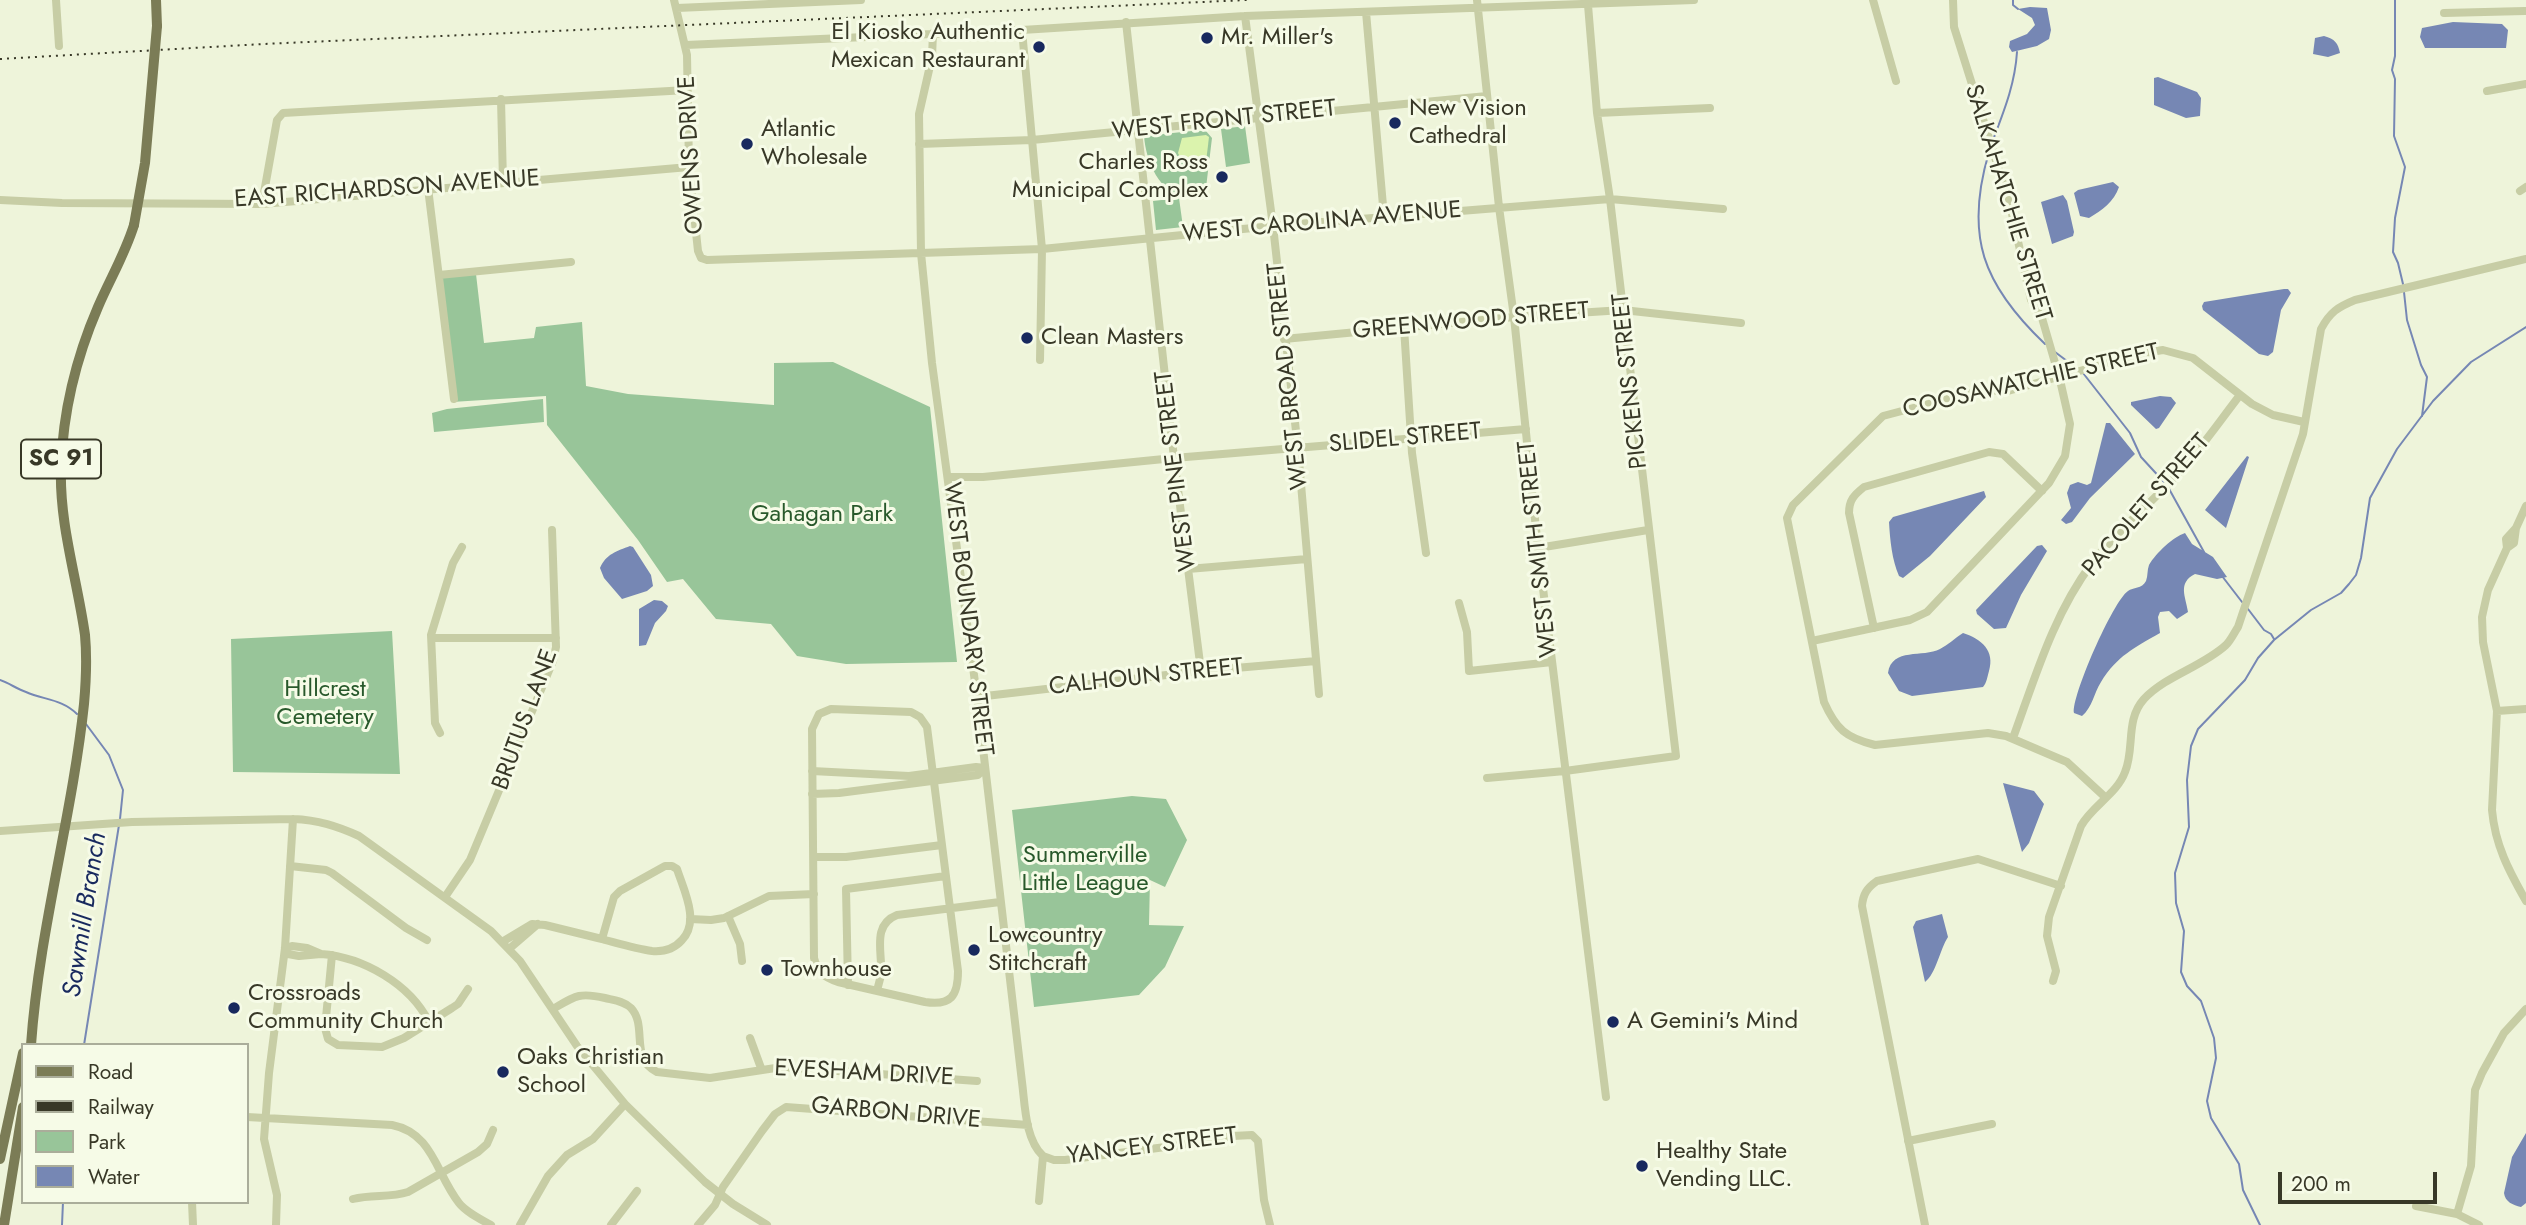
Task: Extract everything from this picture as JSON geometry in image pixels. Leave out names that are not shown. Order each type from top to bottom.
[{"type":"main road","name":"SC 91","points":[[31,1043],[84,704],[85,638],[61,499],[62,439],[71,387],[81,353],[100,304],[124,255],[134,225],[145,163],[156,0]]},
{"type":"main road","name":"SC 91","points":[[27,1043],[33,1023]]},
{"type":"main road","points":[[0,1159],[21,1062]]},
{"type":"main road","points":[[4,1225],[21,1119]]},
{"type":"street","points":[[56,0],[59,47]]},
{"type":"street","points":[[676,4],[861,0]]},
{"type":"street","points":[[686,45],[1022,30],[1477,4],[1588,5],[1694,0]]},
{"type":"street","points":[[1873,0],[1896,80]]},
{"type":"street","name":"SALKAHATCHIE STREET","points":[[1812,641],[1910,620],[1927,612],[2042,491],[2065,456],[2070,424],[2059,377],[2042,318],[2031,300],[2010,205],[1954,27],[1953,0]]},
{"type":"street","points":[[2444,13],[2525,13],[2525,0]]},
{"type":"street","name":"OWENS DRIVE","points":[[676,4],[687,55],[690,167],[698,251],[701,258],[707,260],[921,253]]},
{"type":"street","name":"WEST SMITH STREET","points":[[1477,4],[1538,548],[1606,1097]]},
{"type":"street","name":"PICKENS STREET","points":[[1565,771],[1676,756],[1610,199],[1597,113],[1588,5]]},
{"type":"street","points":[[1366,12],[1384,217]]},
{"type":"street","name":"WEST BROAD STREET","points":[[1245,16],[1273,226],[1298,449],[1318,694]]},
{"type":"street","name":"WEST PINE STREET","points":[[1126,22],[1174,458],[1201,670]]},
{"type":"street","points":[[1022,30],[1042,249],[1040,360]]},
{"type":"street","name":"WEST BOUNDARY STREET","points":[[933,33],[932,57],[919,114],[921,253],[1028,1125],[1035,1146],[1043,1156]]},
{"type":"street","points":[[687,55],[705,43]]},
{"type":"street","points":[[2487,92],[2526,85]]},
{"type":"street","points":[[262,204],[277,120],[283,113],[687,90]]},
{"type":"street","name":"WEST FRONT STREET","points":[[919,144],[1032,140],[1258,116],[1487,96]]},
{"type":"street","points":[[501,99],[503,182]]},
{"type":"street","points":[[1597,113],[1710,108]]},
{"type":"street","name":"EAST RICHARDSON AVENUE","points":[[0,200],[262,204],[690,167]]},
{"type":"street","points":[[428,188],[454,399]]},
{"type":"street","name":"WEST CAROLINA AVENUE","points":[[921,253],[1042,249],[1273,226],[1610,199],[1723,209]]},
{"type":"street","points":[[2053,981],[2056,971],[2047,936],[2049,917],[2081,826],[2087,815],[2117,786],[2126,771],[2136,710],[2158,688],[2227,644],[2238,627],[2302,435],[2322,328],[2328,317],[2337,308],[2355,300],[2526,259]]},
{"type":"street","points":[[439,275],[571,262]]},
{"type":"street","name":"GREENWOOD STREET","points":[[1284,339],[1514,317],[1623,310],[1741,323]]},
{"type":"street","points":[[1404,327],[1411,439],[1426,553]]},
{"type":"street","name":"COOSAWATCHIE STREET","points":[[2105,797],[2067,762],[2013,738],[1988,733],[1875,745],[1843,732],[1832,719],[1824,702],[1787,518],[1793,505],[1884,416],[1980,390],[2008,391],[2162,350],[2193,358],[2273,415],[2304,422]]},
{"type":"street","name":"PACOLET STREET","points":[[2013,738],[2049,640],[2070,598],[2092,564],[2120,530],[2175,477],[2241,394]]},
{"type":"street","name":"SLIDEL STREET","points":[[949,477],[983,477],[1174,458],[1526,429]]},
{"type":"street","points":[[1874,628],[1849,513],[1853,496],[1864,487],[1989,452],[2003,454],[2042,491]]},
{"type":"street","points":[[2526,506],[2516,528],[2514,542],[2507,548],[2488,590],[2482,617],[2483,642],[2497,711],[2493,826],[2501,855],[2526,901]]},
{"type":"street","name":"BRUTUS LANE","points":[[444,896],[470,860],[491,816],[553,661],[556,638],[552,530]]},
{"type":"street","points":[[1538,548],[1648,530]]},
{"type":"street","points":[[440,733],[435,723],[432,638],[436,614],[453,563],[462,547]]},
{"type":"street","points":[[1188,569],[1307,559]]},
{"type":"street","points":[[1459,603],[1467,632],[1469,671],[1552,662]]},
{"type":"street","points":[[432,638],[556,638]]},
{"type":"street","name":"CALHOUN STREET","points":[[977,697],[1201,670],[1316,661]]},
{"type":"street","points":[[838,709],[911,712],[920,717],[927,727],[958,971],[958,985],[953,996],[947,1001],[936,1004],[848,985],[825,977],[817,966],[814,958],[812,771],[814,723],[819,714],[838,709]]},
{"type":"street","points":[[2497,711],[2526,709]]},
{"type":"street","points":[[812,771],[933,777],[978,775],[985,768]]},
{"type":"street","points":[[1487,778],[1565,771]]},
{"type":"street","points":[[864,789],[865,773]]},
{"type":"street","points":[[812,794],[864,789],[933,777]]},
{"type":"street","points":[[276,1225],[277,1195],[264,1146],[265,1118],[285,948],[293,819]]},
{"type":"street","points":[[0,831],[132,822],[293,819],[315,820],[338,826],[359,836],[444,896],[505,945],[528,972],[577,1046],[625,1104],[705,1182],[767,1225]]},
{"type":"street","points":[[814,857],[846,857],[942,845]]},
{"type":"street","points":[[1925,1225],[1862,906],[1866,891],[1877,881],[1978,859],[2061,886]]},
{"type":"street","points":[[290,866],[332,873],[406,928],[427,940]]},
{"type":"street","points":[[505,945],[538,924],[652,951],[667,950],[678,945],[686,936],[691,923],[688,902],[677,869],[665,866],[620,891],[614,897],[602,939]]},
{"type":"street","points":[[848,985],[846,889],[946,876]]},
{"type":"street","points":[[690,919],[711,920],[728,916],[769,895],[814,894]]},
{"type":"street","points":[[877,991],[881,975],[881,932],[889,919],[897,915],[1000,902]]},
{"type":"street","points":[[728,916],[740,944],[742,961]]},
{"type":"street","points":[[285,948],[288,954],[299,956],[321,954],[357,961],[397,986],[416,1002],[429,1022]]},
{"type":"street","points":[[332,955],[325,1028],[332,1043],[382,1047],[404,1038],[458,1003],[468,989]]},
{"type":"street","name":"EVESHAM DRIVE","points":[[553,1009],[575,996],[585,994],[621,1002],[631,1008],[636,1019],[643,1059],[657,1072],[710,1078],[782,1066],[977,1081]]},
{"type":"street","points":[[2457,1214],[2471,1166],[2475,1090],[2504,1033],[2526,1009]]},
{"type":"street","points":[[750,1038],[761,1069]]},
{"type":"street","points":[[520,1225],[548,1175],[567,1155],[593,1139],[625,1104]]},
{"type":"street","name":"GARBON DRIVE","points":[[698,1225],[715,1205],[775,1114],[786,1107],[1028,1125]]},
{"type":"street","points":[[248,1116],[398,1126],[422,1140],[461,1206],[491,1225]]},
{"type":"street","points":[[1908,1141],[1992,1124]]},
{"type":"street","points":[[353,1199],[370,1195],[402,1194],[478,1152],[487,1144],[493,1130]]},
{"type":"street","name":"YANCEY STREET","points":[[1043,1156],[1065,1160],[1252,1135],[1258,1141],[1264,1199],[1270,1225]]},
{"type":"street","points":[[1039,1201],[1043,1156]]},
{"type":"street","points":[[611,1225],[637,1191]]},
{"type":"street","points":[[192,1204],[193,1225]]},
{"type":"street","points":[[2416,1206],[2457,1214],[2479,1225]]},
{"type":"green space","points":[[1245,126],[1250,163],[1226,167],[1221,129]]},
{"type":"green space","points":[[1206,131],[1212,138],[1205,196],[1190,198],[1169,190],[1156,175],[1151,166],[1144,136]]},
{"type":"green space","points":[[1179,198],[1183,227],[1156,230],[1153,201]]},
{"type":"green space","name":"Gahagan Park","points":[[476,274],[484,343],[534,338],[536,327],[582,322],[586,386],[628,394],[774,405],[774,363],[833,362],[930,407],[957,662],[846,664],[797,656],[771,624],[716,619],[683,579],[667,582],[638,540],[547,425],[546,396],[452,402],[442,278]]},
{"type":"green space","points":[[543,399],[544,422],[434,432],[432,413]]},
{"type":"green space","name":"Hillcrest Cemetery","points":[[392,631],[400,774],[233,772],[231,639]]},
{"type":"green space","name":"Summerville Little League","points":[[1132,796],[1166,799],[1187,840],[1165,887],[1150,880],[1149,925],[1184,926],[1165,967],[1139,995],[1034,1007],[1012,810]]},
{"type":"sand","points":[[1206,135],[1209,137],[1206,162],[1194,166],[1183,163],[1178,153],[1182,138]]},
{"type":"water","points":[[2047,8],[2051,30],[2049,39],[2037,46],[2012,52],[2010,41],[2027,34],[2035,25],[2032,18],[2018,9]]},
{"type":"water","points":[[2453,22],[2502,24],[2508,30],[2506,48],[2425,48],[2420,37],[2422,28]]},
{"type":"water","points":[[2324,36],[2335,42],[2340,53],[2328,57],[2313,54],[2315,38]]},
{"type":"water","points":[[2158,77],[2197,92],[2201,98],[2200,116],[2186,118],[2154,105],[2154,78]]},
{"type":"water","points":[[2113,182],[2119,187],[2111,201],[2089,218],[2080,216],[2074,193]]},
{"type":"water","points":[[2063,195],[2067,201],[2074,232],[2073,236],[2052,244],[2041,202]]},
{"type":"water","points":[[2284,289],[2291,293],[2281,310],[2273,352],[2268,356],[2259,354],[2203,310],[2202,306],[2204,302]]},
{"type":"water","points":[[2160,396],[2171,397],[2176,403],[2156,429],[2131,402]]},
{"type":"water","points":[[2106,423],[2110,423],[2135,454],[2090,498],[2072,522],[2066,524],[2061,520],[2071,508],[2067,493],[2070,485],[2078,482],[2087,485],[2091,483]]},
{"type":"water","points":[[2247,456],[2249,457],[2226,528],[2205,510]]},
{"type":"water","points":[[1984,491],[1986,497],[1930,556],[1903,578],[1899,576],[1890,536],[1889,522],[1893,517]]},
{"type":"water","points":[[2185,533],[2192,544],[2213,557],[2227,577],[2217,579],[2195,574],[2189,578],[2184,586],[2188,612],[2177,619],[2169,611],[2160,612],[2160,633],[2120,659],[2101,682],[2085,713],[2082,716],[2074,713],[2086,670],[2121,598],[2128,591],[2144,584],[2149,565],[2160,551]]},
{"type":"water","points":[[2042,545],[2047,551],[2021,595],[2006,628],[1994,629],[1976,610],[2037,546]]},
{"type":"water","points":[[630,546],[651,575],[653,586],[647,591],[622,599],[604,578],[600,568],[609,556]]},
{"type":"water","points":[[654,600],[662,601],[668,606],[655,623],[646,645],[639,646],[639,609]]},
{"type":"water","points":[[1963,633],[1981,642],[1990,657],[1987,680],[1983,687],[1912,696],[1899,691],[1888,673],[1895,660],[1902,656],[1933,652]]},
{"type":"water","points":[[2003,783],[2034,791],[2044,804],[2029,843],[2022,852]]},
{"type":"water","points":[[1942,914],[1948,937],[1932,973],[1925,982],[1913,927],[1916,921]]},
{"type":"water","points":[[2526,1133],[2526,1203],[2521,1207],[2508,1201],[2504,1193],[2512,1157]]},
{"type":"waterway","points":[[2013,0],[2013,5],[2018,9]]},
{"type":"waterway","points":[[2395,0],[2395,56],[2392,70],[2395,79],[2394,136],[2405,167],[2395,218],[2393,252],[2403,284]]},
{"type":"waterway","points":[[1993,140],[2005,108],[2017,52]]},
{"type":"waterway","points":[[1989,152],[1978,209],[1979,234],[1984,257],[1993,279],[2007,301],[2045,344]]},
{"type":"waterway","points":[[2404,292],[2407,320],[2427,377],[2422,416]]},
{"type":"waterway","points":[[2260,1225],[2243,1190],[2239,1164],[2211,1118],[2207,1101],[2216,1058],[2214,1038],[2201,1001],[2187,986],[2181,972],[2184,931],[2176,903],[2175,873],[2189,827],[2187,780],[2191,746],[2198,729],[2245,680],[2258,658],[2274,640],[2311,610],[2341,593],[2356,575],[2370,498],[2397,449],[2433,401],[2471,362],[2526,327]]},
{"type":"waterway","points":[[2055,352],[2075,367]]},
{"type":"waterway","points":[[2083,373],[2130,433],[2141,457],[2164,482]]},
{"type":"waterway","points":[[2168,487],[2204,552]]},
{"type":"waterway","points":[[2222,576],[2242,602]]},
{"type":"waterway","points":[[2248,609],[2274,639]]},
{"type":"waterway","points":[[0,680],[59,703],[77,714]]},
{"type":"waterway","points":[[86,724],[109,755],[123,790],[120,819]]},
{"type":"waterway","name":"Sawmill Branch","points":[[84,1043],[119,825]]},
{"type":"waterway","name":"Sawmill Branch","points":[[62,1225],[63,1204]]},
{"type":"railway","points":[[0,59],[263,44],[1247,0]]},
{"type":"place","name":"Mr. Miller's","points":[[1207,38]]},
{"type":"place","name":"El Kiosko Authentic Mexican Restaurant","points":[[1039,47]]},
{"type":"place","name":"New Vision Cathedral","points":[[1395,123]]},
{"type":"place","name":"Atlantic Wholesale","points":[[747,144]]},
{"type":"place","name":"Charles Ross Municipal Complex","points":[[1222,177]]},
{"type":"place","name":"Clean Masters","points":[[1027,338]]},
{"type":"place","name":"Lowcountry Stitchcraft","points":[[974,950]]},
{"type":"place","name":"Townhouse","points":[[767,970]]},
{"type":"place","name":"Crossroads Community Church","points":[[234,1008]]},
{"type":"place","name":"A Gemini's Mind","points":[[1613,1022]]},
{"type":"place","name":"Oaks Christian School","points":[[503,1072]]},
{"type":"place","name":"Healthy State Vending LLC.","points":[[1642,1166]]}]
